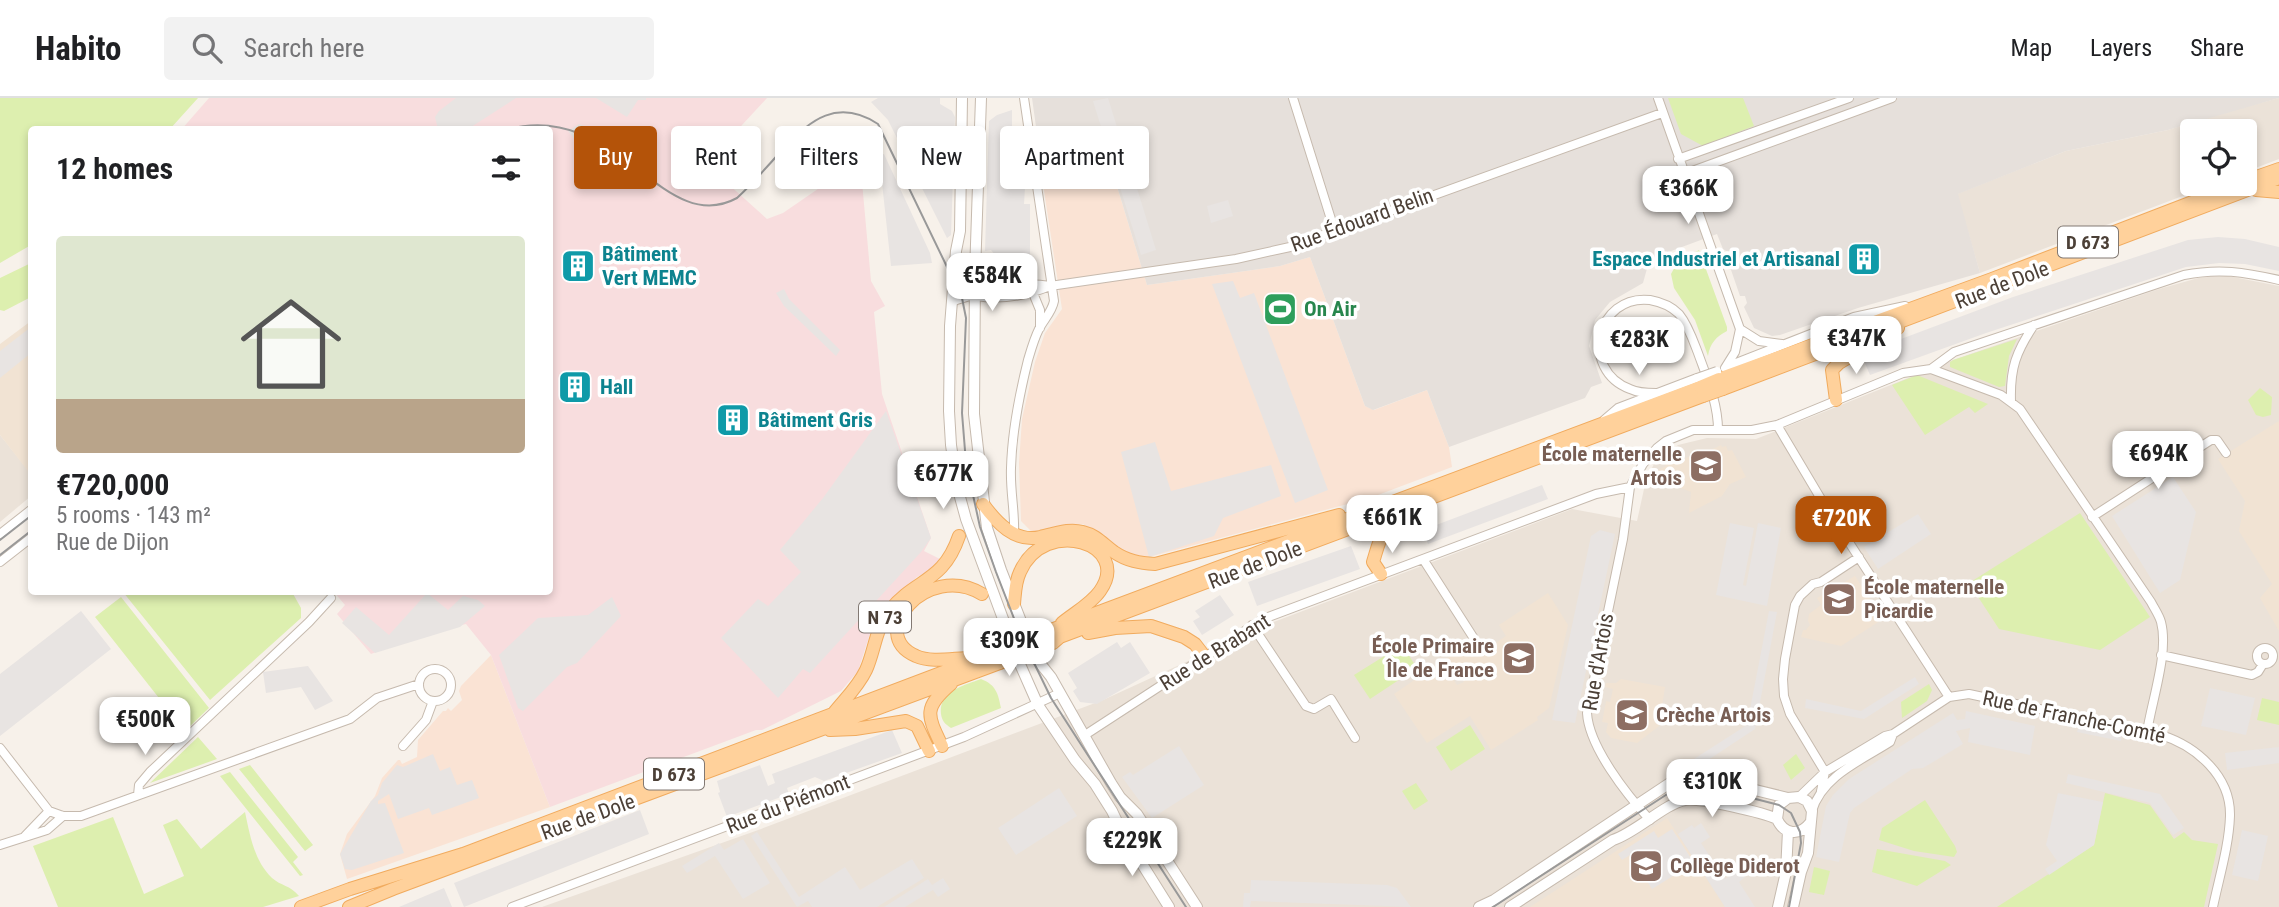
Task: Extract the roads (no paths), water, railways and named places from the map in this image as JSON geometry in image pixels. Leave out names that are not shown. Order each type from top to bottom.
[{"type":"main road","name":"Rue de Dole","points":[[2257,179],[2279,169]]},
{"type":"main road","name":"Rue de Dole","points":[[2257,182],[2279,178]]},
{"type":"main road","points":[[2257,187],[2279,191]]},
{"type":"main road","name":"Rue de Dole","points":[[1054,635],[1461,486],[1721,377],[2214,196]]},
{"type":"main road","name":"Rue de Dole","points":[[1721,377],[1914,317],[2216,196]]},
{"type":"main road","points":[[1836,400],[1832,370],[1914,317]]},
{"type":"main road","name":"Rue de Dole","points":[[355,905],[393,888],[960,677],[998,657],[1401,499],[1700,387]]},
{"type":"main road","points":[[1381,574],[1373,562],[1382,532],[1395,520],[1461,486]]},
{"type":"main road","points":[[983,504],[996,521],[1014,533],[1034,538],[1065,531],[1084,532],[1100,539],[1123,557],[1155,564],[1401,499]]},
{"type":"main road","name":"N 73","points":[[833,714],[864,674],[876,634],[890,610],[905,595],[938,572],[951,554],[959,536]]},
{"type":"main road","points":[[1014,604],[1019,573],[1031,556],[1048,544],[1058,541],[1079,540],[1089,543],[1103,557],[1106,566],[1105,582],[1095,597],[1054,635]]},
{"type":"main road","points":[[982,594],[958,585],[925,592],[904,609],[898,625],[898,634],[902,643],[916,656],[939,659],[982,658]]},
{"type":"main road","points":[[1054,635],[1151,626],[1184,637],[1195,644],[1205,657]]},
{"type":"main road","name":"Rue de Dole","points":[[307,904],[350,888],[463,854],[982,658],[998,657]]},
{"type":"main road","points":[[942,746],[931,723],[930,708],[937,696],[960,677]]},
{"type":"main road","points":[[820,730],[855,729],[906,721],[917,726],[929,751]]},
{"type":"street","points":[[962,98],[960,231],[956,251],[949,411],[957,486],[1019,662],[1038,705],[1075,760],[1095,784],[1169,907]]},
{"type":"street","points":[[981,98],[974,414],[989,536],[1035,657],[1060,693],[1116,790],[1137,814],[1197,907]]},
{"type":"street","points":[[1014,533],[1013,438],[1034,341],[1053,308],[1054,293],[1024,98]]},
{"type":"street","points":[[1293,98],[1335,232]]},
{"type":"street","points":[[1658,98],[1740,329],[1735,352],[1721,377]]},
{"type":"street","points":[[1678,159],[1849,98]]},
{"type":"street","points":[[1684,174],[1892,98]]},
{"type":"street","name":"Rue Édouard Belin","points":[[953,301],[976,296],[994,288],[1030,282],[1051,286],[1267,253],[1335,232],[1662,113]]},
{"type":"street","points":[[1931,369],[1954,352],[2184,275],[2234,271],[2279,280]]},
{"type":"street","points":[[976,296],[995,299],[1033,293],[1051,286]]},
{"type":"street","points":[[1033,293],[1040,310],[1040,328]]},
{"type":"street","name":"Rue de Dole","points":[[1599,424],[1618,408],[1656,393],[1700,387],[1782,344],[1854,317],[1937,299]]},
{"type":"street","points":[[1656,393],[1629,389],[1614,380],[1605,368],[1599,348],[1604,324],[1620,307],[1642,300],[1655,301],[1674,310],[1689,330],[1715,402],[1718,430]]},
{"type":"street","points":[[2011,401],[2015,356],[2034,325]]},
{"type":"street","points":[[1740,329],[1759,341],[1782,344]]},
{"type":"street","points":[[1630,487],[1643,464],[1666,440],[1693,430],[1752,430],[1777,425],[1903,373],[1931,369],[1965,380],[2011,401],[2026,417],[2158,615],[2163,636],[2147,732]]},
{"type":"street","points":[[1777,425],[1949,697],[1893,734],[1885,736],[1825,772],[1779,805],[1777,819],[1788,831],[1801,832],[1811,817],[1825,772],[1787,705],[1783,689],[1785,659],[1795,605],[1813,584],[1828,578],[1858,557]]},
{"type":"street","points":[[2092,517],[2211,440],[2217,440],[2226,453]]},
{"type":"street","name":"N 73","points":[[957,486],[959,536]]},
{"type":"street","name":"Rue de Brabant","points":[[1085,735],[1252,625],[1275,614],[1596,494],[1630,487]]},
{"type":"street","name":"Rue d'Artois","points":[[1630,487],[1623,539],[1587,713],[1592,737],[1627,795],[1650,820]]},
{"type":"street","points":[[0,534],[28,512]]},
{"type":"street","points":[[0,562],[28,540]]},
{"type":"street","points":[[1423,559],[1474,636]]},
{"type":"street","points":[[982,594],[998,604]]},
{"type":"street","points":[[138,795],[139,785],[150,772],[331,598]]},
{"type":"street","points":[[1252,625],[1306,706],[1314,709],[1331,699],[1355,738]]},
{"type":"street","points":[[2161,655],[2252,675],[2258,672],[2263,664]]},
{"type":"street","points":[[432,669],[447,674],[451,684],[449,694],[442,700],[433,701],[421,694],[419,684],[423,674],[432,669]]},
{"type":"street","points":[[0,748],[50,811],[63,816],[81,816],[350,719],[377,698],[419,684]]},
{"type":"street","name":"Rue du Piémont","points":[[512,907],[942,746],[1060,693]]},
{"type":"street","name":"Rue de Franche-Comté","points":[[1949,697],[1969,694],[2147,732],[2180,741],[2195,750],[2224,787],[2230,815],[2213,907]]},
{"type":"street","points":[[403,746],[426,720],[433,701]]},
{"type":"street","points":[[1821,791],[1852,765],[1890,742],[1893,734]]},
{"type":"street","points":[[1479,907],[1673,781],[1695,777],[1793,797],[1809,804],[1811,817],[1808,853],[1793,907]]},
{"type":"street","points":[[1510,907],[1612,840],[1626,835],[1686,800],[1699,800],[1777,819]]},
{"type":"street","points":[[25,836],[50,811]]},
{"type":"street","points":[[0,845],[47,830],[63,816]]},
{"type":"street","points":[[1778,907],[1786,872],[1788,831]]},
{"type":"tram line","points":[[553,127],[578,133],[608,148],[660,186],[685,200],[710,206],[737,198],[793,139],[814,121],[837,113],[850,113],[864,116],[878,124],[962,298],[966,318],[962,413],[966,463],[980,527],[1020,634],[1051,698],[1186,907]]},
{"type":"tram line","points":[[536,126],[548,126]]},
{"type":"tram line","points":[[0,540],[28,518]]},
{"type":"tram line","points":[[0,555],[28,533]]},
{"type":"tram line","points":[[1493,907],[1672,791],[1689,785],[1709,787],[1779,805],[1791,813],[1800,832],[1801,843],[1789,907]]},
{"type":"place","name":"Espace Industriel et Artisanal","points":[[1864,259]]},
{"type":"place","name":"Bâtiment Vert MEMC","points":[[578,266]]},
{"type":"place","name":"On Air","points":[[1280,309]]},
{"type":"place","name":"Hall","points":[[575,387]]},
{"type":"place","name":"Bâtiment Gris","points":[[733,420]]},
{"type":"place","name":"École maternelle Artois","points":[[1706,466]]},
{"type":"place","name":"École maternelle Picardie","points":[[1839,599]]},
{"type":"place","name":"École Primaire Île de France","points":[[1519,658]]},
{"type":"place","name":"Crèche Artois","points":[[1632,715]]},
{"type":"place","name":"Collège Diderot","points":[[1646,866]]}]
